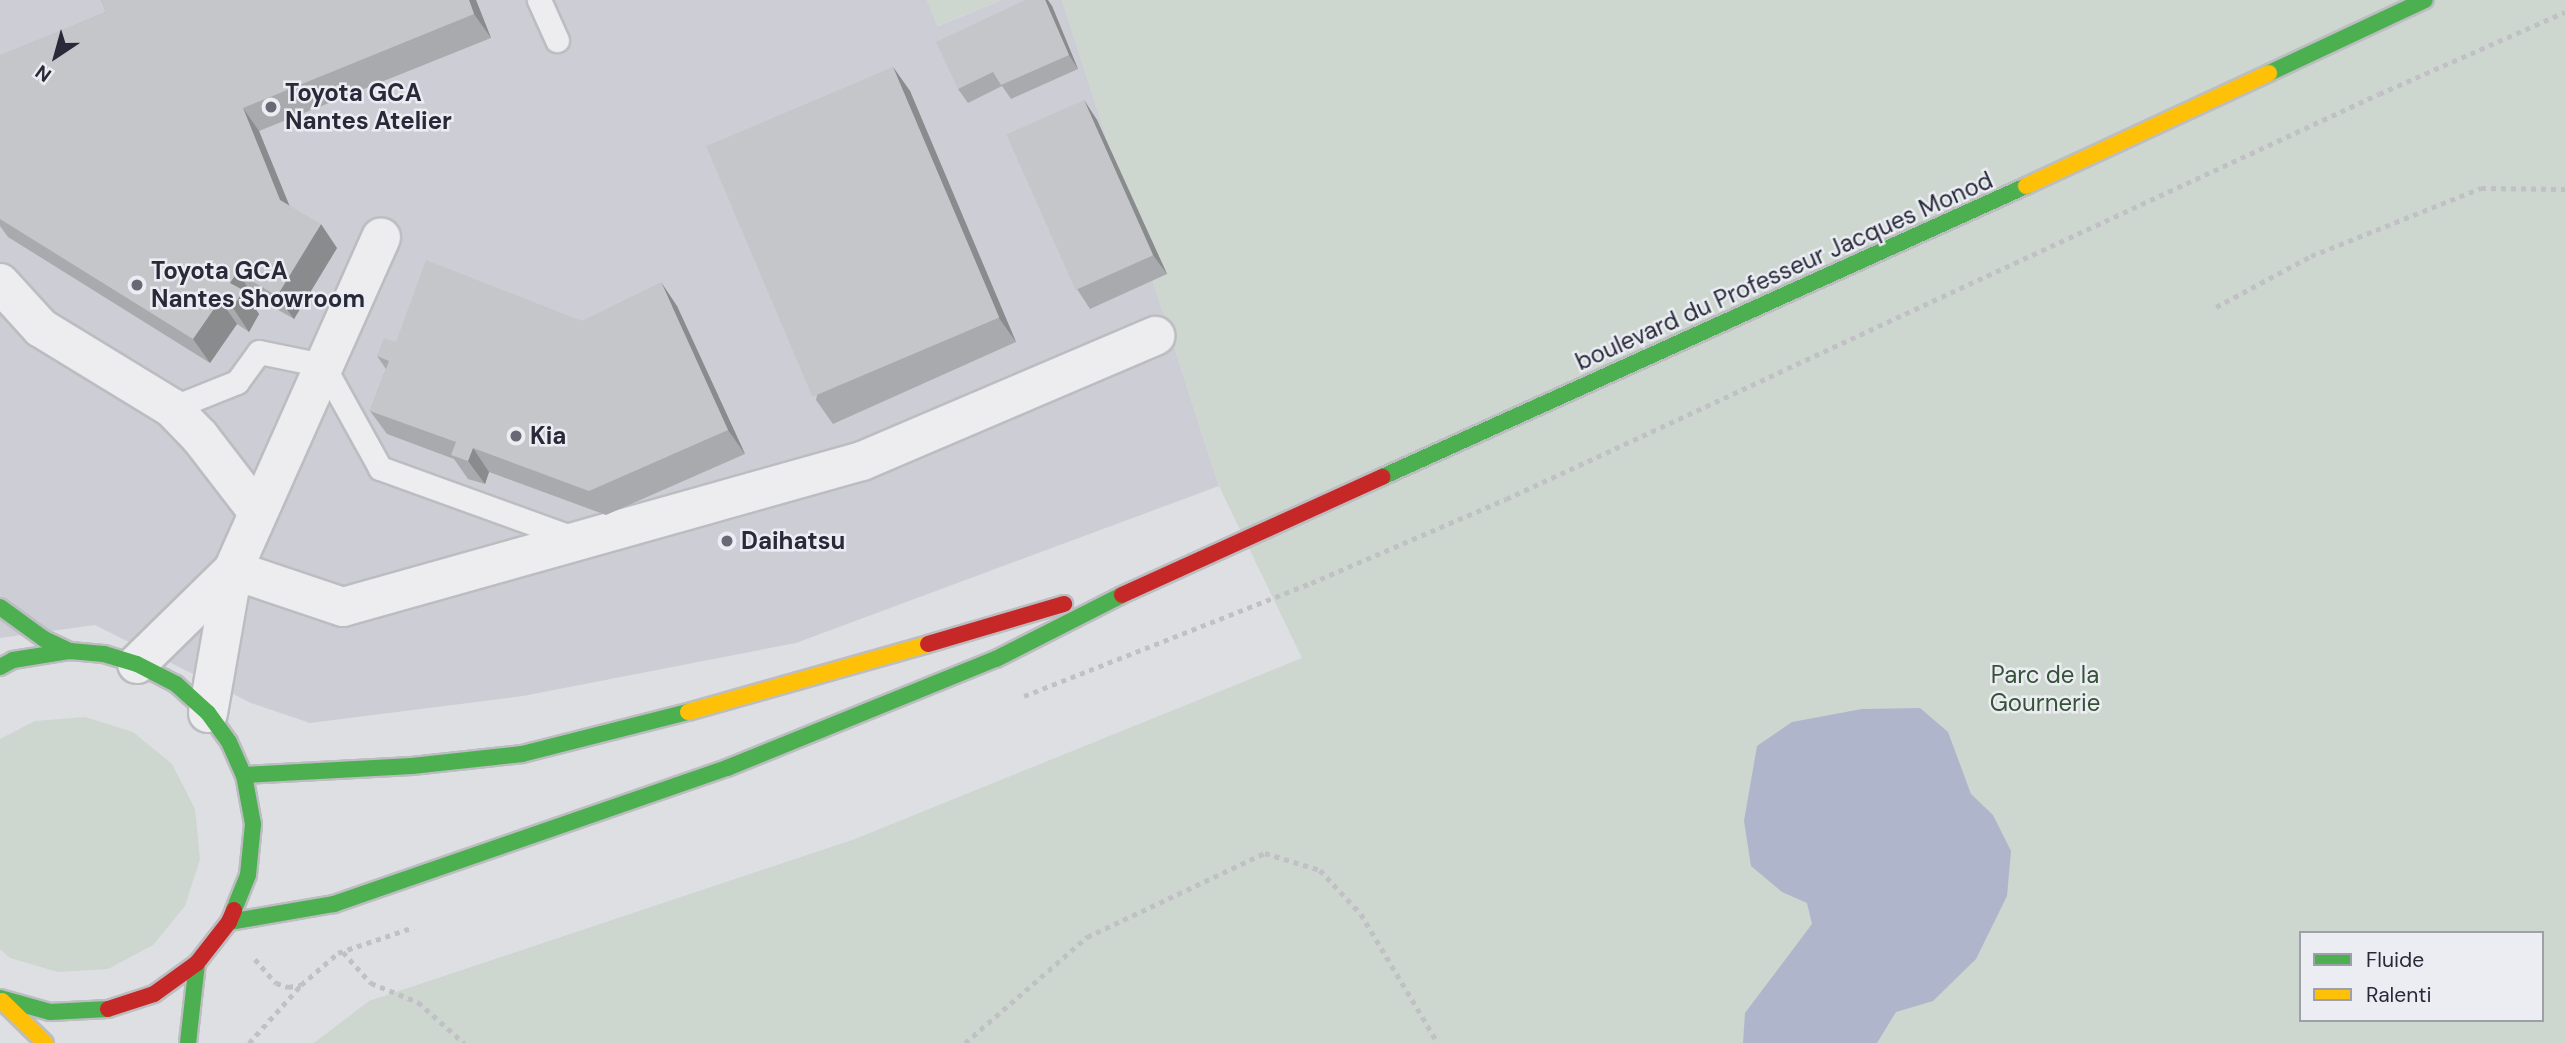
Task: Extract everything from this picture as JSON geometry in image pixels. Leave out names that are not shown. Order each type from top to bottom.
[{"type":"main road","name":"boulevard du Professeur Jacques Monod","points":[[1158,577],[1889,250],[2425,0]]},
{"type":"main road","points":[[244,775],[412,766],[522,754],[752,696],[1158,577]]},
{"type":"main road","points":[[229,922],[334,904],[727,768],[996,659],[1158,577]]},
{"type":"main road","points":[[0,607],[44,639],[70,651]]},
{"type":"main road","points":[[0,667],[13,660],[70,651],[104,654],[137,664],[176,684],[208,713],[229,742],[244,775],[253,824],[248,875],[229,922],[197,963],[154,994],[103,1010],[50,1012],[0,999]]},
{"type":"main road","points":[[188,1043],[197,963]]},
{"type":"main road","points":[[0,999],[45,1043]]},
{"type":"street","points":[[208,713],[233,570],[257,510],[381,237]]},
{"type":"street","points":[[0,283],[41,328],[172,408],[200,437],[257,510]]},
{"type":"street","points":[[233,570],[343,607],[582,542],[862,461],[1155,336]]},
{"type":"street","points":[[137,664],[233,570]]},
{"type":"lane","points":[[540,0],[557,40]]},
{"type":"lane","points":[[172,408],[237,382],[258,352],[323,365],[380,468],[582,542]]},
{"type":"path","points":[[1015,699],[1311,583],[1506,499],[2379,94],[2565,12]]},
{"type":"path","points":[[2216,307],[2311,256],[2482,188],[2565,189]]},
{"type":"path","points":[[965,1043],[1087,937],[1265,853],[1320,870],[1361,914],[1438,1043]]},
{"type":"path","points":[[250,1043],[301,985],[343,952],[427,922]]},
{"type":"path","points":[[343,952],[371,983],[418,1002],[464,1043]]},
{"type":"shaded area","points":[[0,0],[927,0],[938,26],[1002,0],[1062,0],[1219,486],[796,643],[523,696],[310,723],[251,703],[95,625],[0,638]]},
{"type":"green space","points":[[927,0],[1002,0],[937,26]]},
{"type":"green space","name":"Parc de la Gournerie","points":[[1062,0],[2565,0],[2565,1043],[314,1043],[369,1001],[855,839],[1302,658],[1219,486]]},
{"type":"green space","points":[[85,717],[133,732],[172,764],[195,809],[200,859],[185,906],[153,945],[108,969],[58,972],[10,958],[0,949],[0,739],[35,721]]},
{"type":"water","points":[[1920,708],[1948,732],[1971,794],[1993,815],[2011,851],[2007,896],[1976,959],[1933,1001],[1896,1012],[1877,1043],[1743,1043],[1745,1013],[1812,924],[1807,903],[1782,892],[1751,866],[1744,821],[1757,746],[1792,722],[1862,709]]},
{"type":"building","points":[[101,0],[469,0],[474,14],[243,108],[280,200],[321,224],[277,296],[237,272],[230,283],[243,290],[233,308],[220,300],[193,339],[0,219],[0,55],[106,12]]},
{"type":"building","points":[[1025,0],[1045,0],[1069,55],[1001,85],[993,72],[958,89],[936,42]]},
{"type":"building","points":[[893,67],[999,317],[812,397],[706,146]]},
{"type":"building","points":[[1084,100],[1153,255],[1075,290],[1006,135]]},
{"type":"building","points":[[426,260],[582,321],[661,282],[728,430],[589,491],[473,448],[468,461],[451,455],[456,442],[370,411],[389,361],[377,356],[384,338],[396,342]]},
{"type":"traffic: fast","points":[[2269,73],[2425,0]]},
{"type":"traffic: fast","points":[[1382,477],[2026,186]]},
{"type":"traffic: fast","points":[[229,922],[334,904],[727,768],[996,659],[1122,595]]},
{"type":"traffic: fast","points":[[0,607],[44,639],[70,651]]},
{"type":"traffic: fast","points":[[0,667],[13,660],[70,651],[104,654],[137,664],[176,684],[208,713],[229,742],[244,775],[253,824],[248,875],[234,910]]},
{"type":"traffic: fast","points":[[244,775],[412,766],[522,754],[688,712]]},
{"type":"traffic: fast","points":[[188,1043],[197,963]]},
{"type":"traffic: fast","points":[[0,998],[50,1012],[108,1009]]},
{"type":"traffic: slow","points":[[2026,186],[2269,73]]},
{"type":"traffic: slow","points":[[688,712],[928,644]]},
{"type":"traffic: slow","points":[[2,1001],[45,1043]]},
{"type":"traffic: jam","points":[[1122,595],[1382,477]]},
{"type":"traffic: jam","points":[[928,644],[1064,604]]},
{"type":"traffic: jam","points":[[108,1009],[154,994],[197,963],[229,922],[234,910]]},
{"type":"place","name":"Toyota GCA Nantes Atelier","points":[[271,107]]},
{"type":"place","name":"Toyota GCA Nantes Showroom","points":[[137,285]]},
{"type":"place","name":"Kia","points":[[516,436]]},
{"type":"place","name":"Daihatsu","points":[[727,541]]}]
